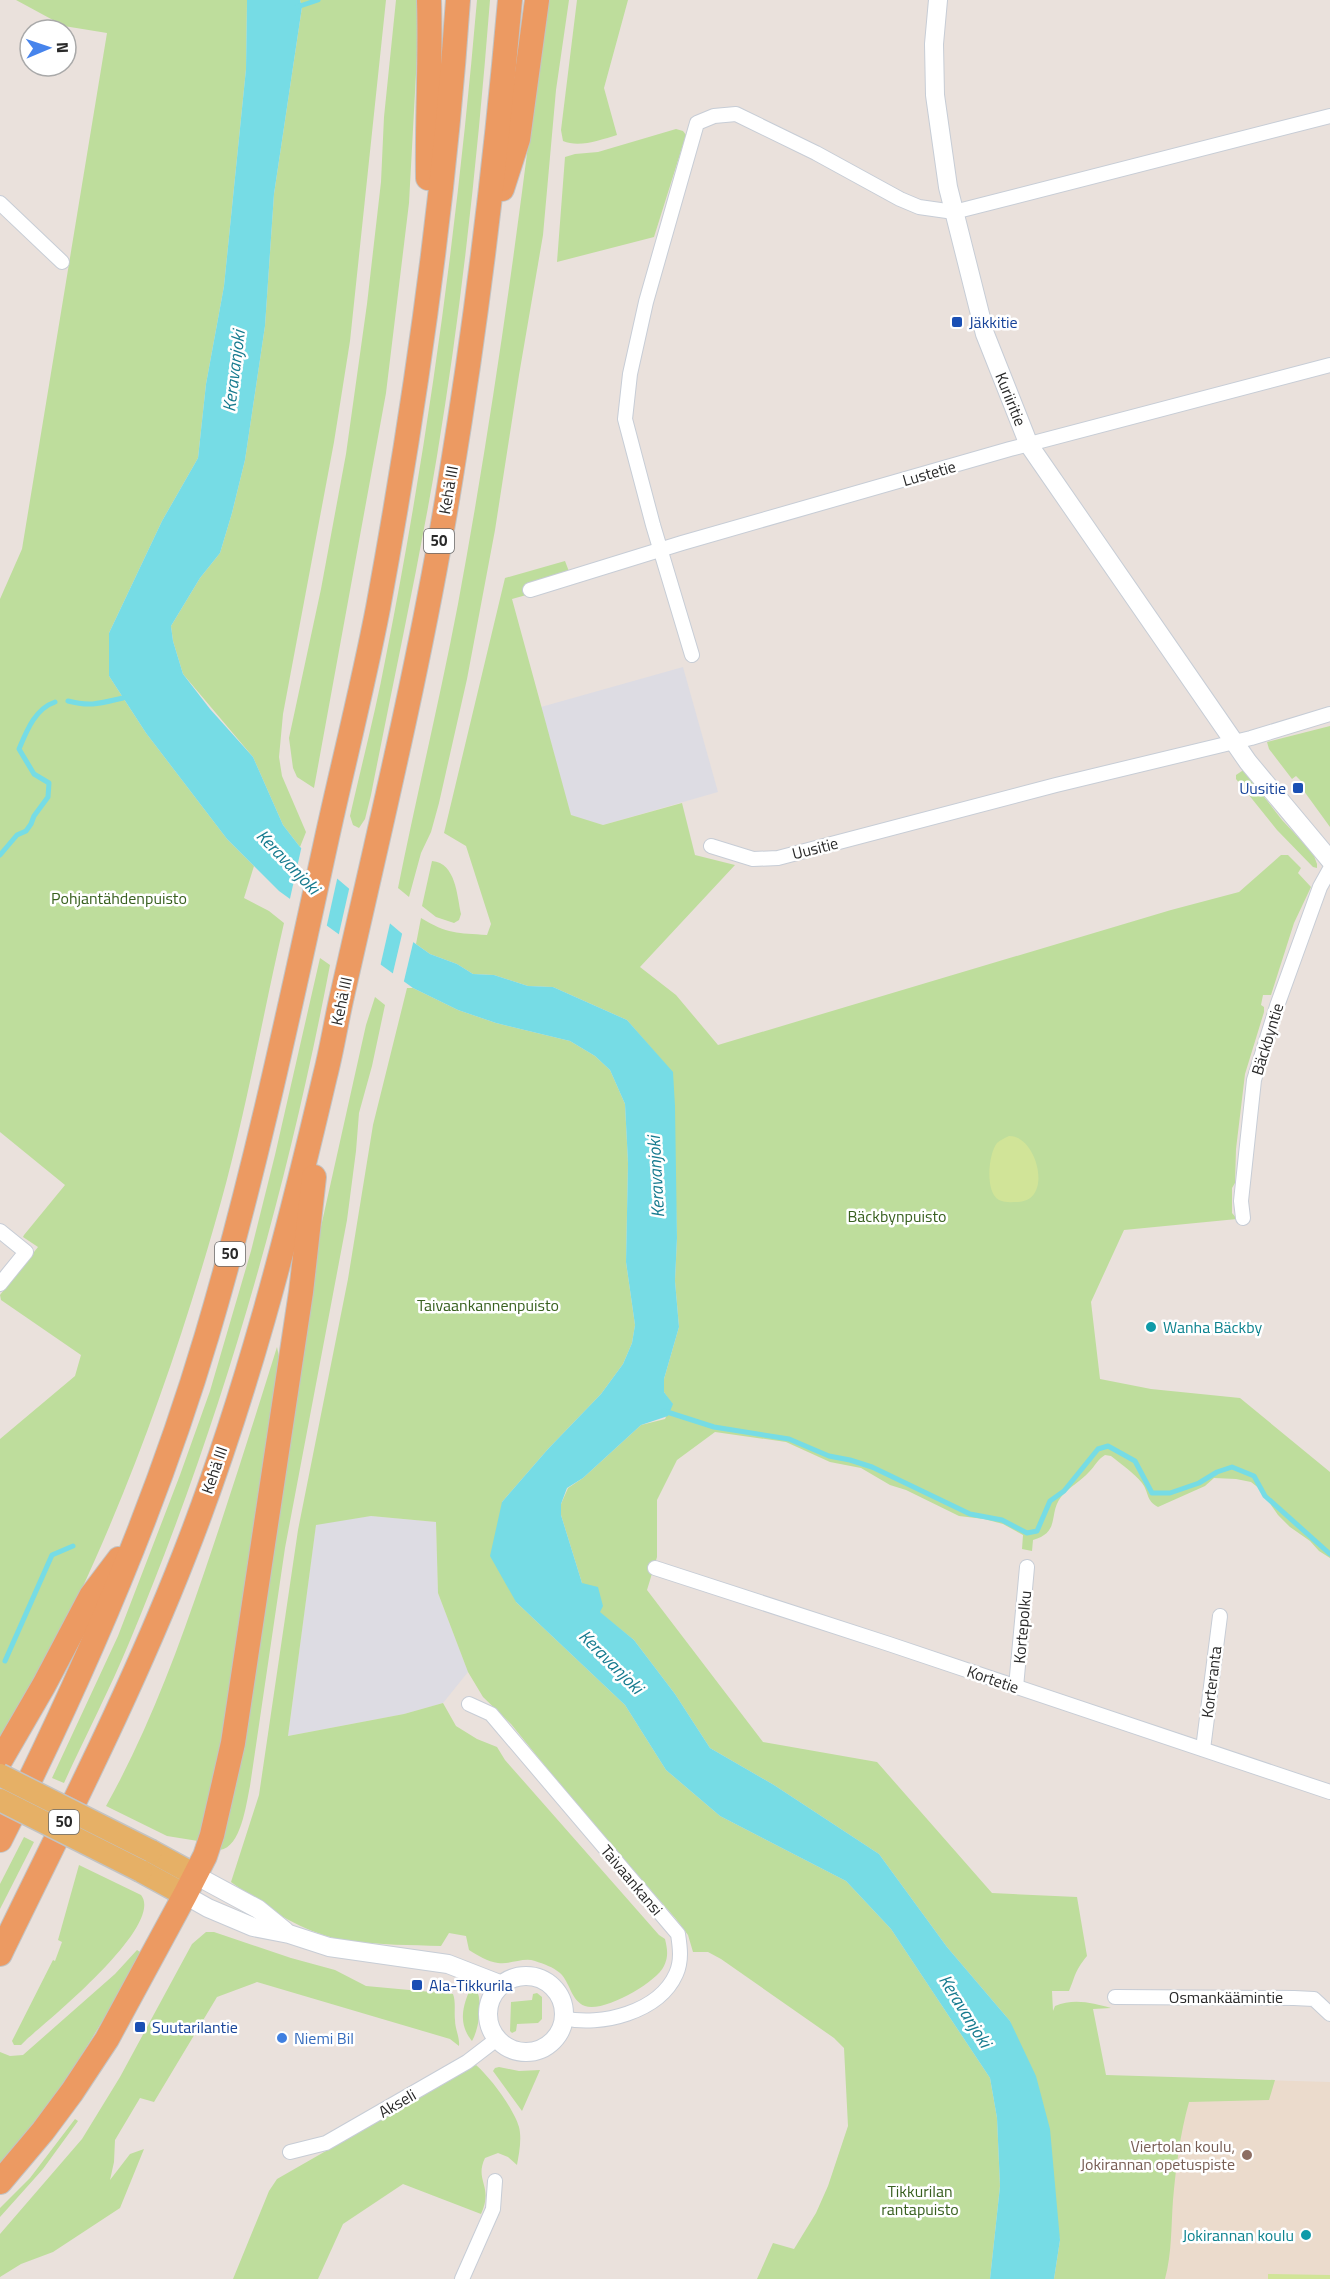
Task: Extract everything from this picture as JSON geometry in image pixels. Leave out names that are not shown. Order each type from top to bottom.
[{"type":"highway","points":[[429,0],[427,119],[431,270]]},
{"type":"highway","name":"50","points":[[0,1840],[91,1652],[139,1534],[181,1416],[230,1254],[298,968],[377,613],[401,476],[431,270],[458,0]]},
{"type":"highway","name":"Kehä III","points":[[0,1954],[129,1690],[186,1552],[231,1421],[283,1248],[327,1070],[340,1002],[378,840],[451,480],[486,240],[510,0]]},
{"type":"highway","points":[[486,240],[518,139],[537,0]]},
{"type":"highway","points":[[0,2182],[43,2131],[107,2039],[190,1885],[212,1835],[233,1743],[301,1292],[327,1070]]},
{"type":"highway","points":[[0,1761],[44,1685],[91,1596],[139,1534]]},
{"type":"main road","points":[[0,1775],[190,1885]]},
{"type":"main road","points":[[0,1800],[146,1861]]},
{"type":"street","name":"Kuriiritie","points":[[938,0],[934,44],[935,95],[938,126],[954,212],[985,334],[1029,445],[1234,742],[1330,860]]},
{"type":"street","points":[[692,655],[625,419],[626,397],[654,270],[697,123],[714,116],[736,114],[816,153],[900,199],[919,207],[954,212],[1330,116]]},
{"type":"street","points":[[0,203],[62,262]]},
{"type":"street","name":"Lustetie","points":[[530,590],[661,550],[1029,445],[1330,365]]},
{"type":"street","name":"Uusitie","points":[[711,846],[753,860],[778,858],[1056,785],[1234,742],[1330,714]]},
{"type":"street","name":"Bäckbyntie","points":[[1243,1218],[1241,1201],[1254,1080],[1277,1005],[1320,887],[1330,869]]},
{"type":"street","points":[[0,1231],[26,1252],[0,1284]]},
{"type":"street","name":"Kortepolku","points":[[1016,1687],[1027,1567]]},
{"type":"street","name":"Kortetie","points":[[655,1568],[1330,1792]]},
{"type":"street","name":"Korteranta","points":[[1203,1749],[1220,1616]]},
{"type":"street","name":"Taivaankansi","points":[[469,1704],[491,1714],[678,1934],[681,1951],[678,1972],[672,1983],[642,2008],[601,2021],[577,2022],[563,2018]]},
{"type":"street","points":[[190,1885],[247,1924],[329,1947],[448,1964],[502,1985]]},
{"type":"street","points":[[522,1976],[544,1981],[560,1997],[564,2011],[563,2018],[557,2037],[545,2047],[537,2050],[514,2050],[497,2039],[490,2025],[488,2010],[492,1996],[502,1985],[522,1976]]},
{"type":"street","name":"Osmankäämintie","points":[[1115,1997],[1294,1998],[1314,2000],[1330,2014]]},
{"type":"street","name":"Akseli","points":[[290,2152],[326,2143],[336,2138],[467,2062],[497,2039]]},
{"type":"street","points":[[462,2279],[494,2209],[495,2181]]},
{"type":"shaded area","points":[[683,667],[718,792],[603,825],[571,816],[541,707]]},
{"type":"shaded area","points":[[371,1516],[436,1522],[438,1593],[468,1672],[443,1703],[404,1714],[288,1736],[316,1524]]},
{"type":"shaded area","name":"Viertolan koulu, Jokirannan opetuspiste","points":[[1183,2078],[1330,2082],[1330,2279],[1137,2279]]},
{"type":"green space","name":"Pohjantähdenpuisto","points":[[16,0],[247,0],[246,69],[224,286],[206,384],[198,458],[162,521],[109,633],[109,676],[146,733],[227,839],[254,866],[244,898],[269,911],[284,923],[244,1111],[225,1186],[198,1280],[160,1395],[93,1565],[31,1690],[0,1739],[0,1439],[75,1376],[81,1355],[1,1300],[0,1295],[38,1247],[23,1237],[24,1235],[65,1185],[0,1132],[0,599],[22,549],[107,33],[78,28],[78,18],[49,18]]},
{"type":"green space","points":[[300,0],[386,0],[350,341],[334,442],[283,714],[279,757],[282,776],[306,832],[300,847],[283,825],[253,757],[183,674],[171,626],[200,578],[220,553],[245,460],[265,326],[274,194],[302,7]]},
{"type":"green space","points":[[396,0],[420,0],[409,203],[386,393],[314,788],[297,777],[293,768],[289,738],[321,589],[346,454],[381,182],[384,117]]},
{"type":"green space","points":[[477,0],[490,0],[475,172],[454,343],[437,456],[414,583],[371,795],[365,819],[359,828],[353,825],[350,816],[382,676],[429,411],[461,165]]},
{"type":"green space","points":[[546,0],[569,0],[556,90],[543,235],[495,530],[467,679],[439,803],[431,832],[421,853],[409,897],[398,888],[451,640],[484,454],[517,227]]},
{"type":"green space","points":[[577,0],[628,0],[604,88],[617,135],[576,144],[563,141],[561,130]]},
{"type":"green space","points":[[676,129],[683,131],[686,135],[654,237],[557,262],[565,157],[598,152]]},
{"type":"green space","name":"Bäckbynpuisto","points":[[565,561],[573,582],[512,599],[571,815],[603,825],[682,803],[695,855],[735,865],[640,967],[676,995],[718,1045],[1171,910],[1239,892],[1281,855],[1288,855],[1301,868],[1298,873],[1311,887],[1294,923],[1271,995],[1263,995],[1261,1005],[1264,1007],[1264,1012],[1245,1074],[1236,1149],[1235,1183],[1232,1188],[1232,1213],[1237,1219],[1124,1230],[1091,1302],[1100,1379],[1151,1389],[1240,1398],[1330,1472],[1330,1558],[1290,1527],[1278,1515],[1260,1489],[1251,1482],[1214,1478],[1205,1486],[1158,1507],[1151,1502],[1144,1486],[1135,1476],[1111,1456],[1105,1455],[1061,1497],[1057,1503],[1051,1527],[1042,1537],[1033,1540],[1032,1551],[1022,1549],[1023,1535],[1003,1524],[959,1516],[906,1490],[890,1485],[861,1468],[830,1462],[786,1442],[715,1432],[677,1460],[657,1500],[657,1557],[647,1590],[763,1742],[877,1762],[992,1893],[1077,1897],[1087,1956],[1077,1970],[1069,1991],[1052,1991],[1053,2011],[1055,2006],[1069,2002],[1090,2003],[1111,2008],[1093,2009],[1106,2075],[1275,2080],[1269,2100],[1189,2102],[1177,2163],[1170,2250],[1165,2279],[1054,2279],[1060,2240],[1010,2021],[947,1947],[879,1854],[774,1785],[710,1748],[675,1694],[634,1640],[599,1612],[582,1583],[561,1515],[561,1504],[568,1488],[583,1478],[641,1425],[665,1419],[672,1404],[664,1392],[664,1379],[679,1327],[675,1281],[677,1238],[672,1072],[627,1020],[553,987],[528,986],[494,975],[473,974],[457,964],[430,954],[416,944],[421,918],[453,932],[487,935],[491,924],[466,846],[444,833],[505,578]]},
{"type":"green space","points":[[1330,726],[1330,827],[1301,787],[1304,784],[1296,776],[1292,779],[1269,749],[1267,742]]},
{"type":"green space","points":[[1242,771],[1282,820],[1313,853],[1317,868],[1313,867],[1277,830],[1236,779],[1236,775]]},
{"type":"green space","points":[[432,861],[446,868],[454,882],[461,914],[459,920],[454,923],[436,917],[422,906]]},
{"type":"green space","points":[[320,958],[330,965],[293,1138],[271,1224],[221,1394],[193,1478],[129,1643],[64,1783],[52,1778],[118,1636],[210,1391],[251,1251]]},
{"type":"green space","points":[[407,988],[413,988],[458,1010],[496,1023],[570,1041],[595,1056],[610,1070],[625,1104],[628,1163],[626,1262],[635,1325],[632,1343],[623,1364],[601,1394],[548,1449],[502,1502],[516,1602],[625,1705],[666,1770],[720,1816],[846,1881],[891,1929],[990,2078],[997,2118],[1000,2186],[990,2279],[757,2279],[773,2243],[794,2249],[816,2213],[828,2186],[848,2126],[844,2048],[834,2038],[721,1959],[708,1952],[693,1952],[688,1935],[676,1919],[580,1809],[511,1724],[483,1697],[468,1672],[438,1593],[436,1522],[371,1516],[316,1525],[288,1736],[404,1714],[443,1703],[456,1726],[477,1739],[497,1747],[505,1760],[659,1935],[665,1939],[667,1955],[664,1966],[651,1980],[628,1995],[604,2005],[585,2006],[580,2004],[563,1977],[554,1969],[530,1960],[503,1963],[490,1961],[469,1950],[466,1936],[449,1933],[441,1946],[372,1943],[333,1938],[287,1919],[231,1882],[259,1795],[298,1530],[348,1279],[373,1125]]},
{"type":"green space","points":[[375,997],[385,1005],[359,1113],[347,1220],[285,1548],[250,1786],[238,1833],[227,1847],[220,1850],[314,1258],[366,1025]]},
{"type":"green space","points":[[1009,1136],[1019,1139],[1027,1146],[1038,1168],[1036,1191],[1029,1199],[1018,1202],[999,1200],[990,1182],[990,1164],[994,1148],[998,1142]]},
{"type":"green space","points":[[277,1347],[279,1357],[220,1757],[198,1841],[167,1836],[106,1806],[148,1722],[182,1635]]},
{"type":"green space","points":[[24,1837],[34,1842],[0,1909],[0,1884]]},
{"type":"green space","points":[[79,1865],[141,1895],[144,1909],[137,1927],[102,1971],[21,2045],[14,2045],[12,2041],[53,1960],[55,1961],[62,1942],[58,1940]]},
{"type":"green space","points":[[206,1932],[214,1932],[335,1970],[366,1986],[453,1994],[459,2046],[450,2039],[257,1982],[217,1997],[154,2102],[140,2098],[115,2140],[110,2180],[130,2154],[144,2149],[120,2208],[53,2252],[21,2264],[0,2277],[0,2234],[82,2139],[120,2077],[192,1944]]},
{"type":"green space","points":[[137,1950],[140,1952],[122,1989],[64,2084],[0,2169],[0,2052],[10,2056],[23,2055],[115,1974]]},
{"type":"green space","points":[[472,1985],[476,1988],[480,2007],[472,2041],[464,2027],[463,2013]]},
{"type":"green space","points":[[537,1993],[542,1997],[542,2019],[538,2023],[517,2024],[516,2031],[512,2033],[510,2031],[511,2002],[532,2000],[533,1994]]},
{"type":"green space","points":[[476,2065],[507,2103],[519,2127],[520,2136],[517,2165],[508,2157],[498,2153],[485,2158],[482,2173],[486,2197],[481,2214],[403,2184],[343,2224],[318,2279],[233,2279],[269,2191],[277,2179]]},
{"type":"green space","points":[[499,2067],[519,2071],[540,2070],[522,2111],[493,2071]]},
{"type":"green space","points":[[75,2119],[78,2121],[43,2169],[0,2217],[0,2208],[30,2178]]},
{"type":"green space","points":[[1268,2274],[1330,2275],[1330,2279],[1268,2279]]},
{"type":"water","name":"Keravanjoki","points":[[247,0],[300,0],[302,7],[274,194],[265,326],[245,460],[220,553],[200,578],[171,626],[183,674],[210,709],[253,757],[283,825],[300,847],[406,937],[430,954],[457,964],[473,974],[494,975],[528,986],[553,987],[627,1020],[673,1072],[677,1238],[675,1281],[679,1327],[664,1379],[664,1392],[673,1404],[668,1416],[641,1425],[583,1478],[567,1488],[561,1504],[561,1515],[582,1583],[598,1587],[603,1606],[600,1612],[634,1640],[675,1694],[710,1748],[774,1785],[879,1854],[947,1947],[1010,2021],[1036,2076],[1050,2129],[1060,2240],[1054,2279],[990,2279],[1000,2186],[997,2118],[990,2078],[891,1929],[846,1881],[720,1816],[666,1770],[625,1705],[516,1602],[490,1556],[502,1502],[548,1449],[601,1394],[623,1364],[632,1343],[635,1325],[626,1262],[628,1163],[625,1104],[610,1070],[595,1056],[570,1041],[496,1023],[458,1010],[413,988],[279,891],[227,839],[146,733],[109,676],[109,633],[162,521],[198,458],[206,384],[224,286],[246,69]]},
{"type":"pier","points":[[302,845],[338,875],[326,929],[289,903]]},
{"type":"pier","points":[[350,885],[391,919],[380,967],[338,938]]},
{"type":"pier","points":[[403,930],[414,939],[403,985],[392,977]]},
{"type":"waterway","points":[[297,7],[318,0]]},
{"type":"waterway","points":[[68,701],[90,704],[123,698]]},
{"type":"waterway","points":[[0,855],[17,835],[26,831],[48,797],[49,783],[34,774],[19,749],[37,715],[55,702]]},
{"type":"waterway","points":[[664,1411],[714,1427],[789,1439],[829,1456],[872,1467],[970,1514],[1002,1520],[1027,1533],[1037,1531],[1050,1501],[1064,1491],[1098,1449],[1108,1446],[1135,1461],[1152,1493],[1170,1493],[1199,1483],[1217,1472],[1232,1467],[1254,1476],[1265,1496],[1330,1554]]},
{"type":"waterway","points":[[5,1661],[52,1555],[73,1546]]},
{"type":"place","name":"Jäkkitie","points":[[957,322]]},
{"type":"place","name":"Uusitie","points":[[1298,788]]},
{"type":"place","name":"Wanha Bäckby","points":[[1151,1327]]},
{"type":"place","name":"Ala-Tikkurila","points":[[417,1985]]},
{"type":"place","name":"Suutarilantie","points":[[140,2027]]},
{"type":"place","name":"Niemi Bil","points":[[282,2038]]},
{"type":"place","name":"Viertolan koulu, Jokirannan opetuspiste","points":[[1247,2155]]},
{"type":"place","name":"Jokirannan koulu","points":[[1306,2235]]},
{"type":"park label","name":"Taivaankannenpuisto","points":[[488,1305]]},
{"type":"park label","name":"Tikkurilan rantapuisto","points":[[920,2200]]}]
